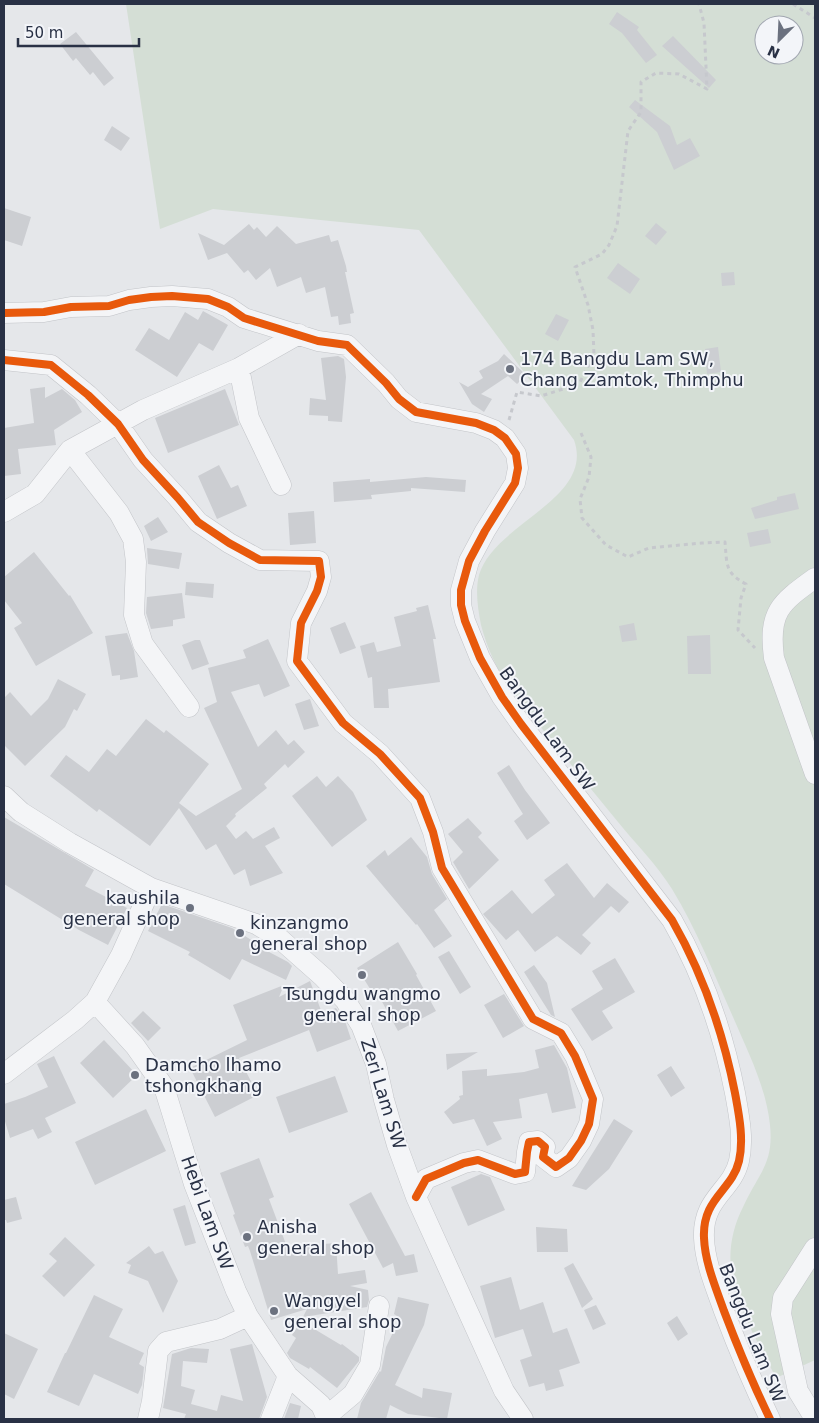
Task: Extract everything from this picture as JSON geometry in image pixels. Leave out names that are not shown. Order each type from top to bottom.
[{"type":"street","name":"Bangdu Lam SW","points":[[4,313],[44,312],[72,307],[109,306],[129,300],[172,296],[208,299],[228,307],[244,318],[318,340],[347,345],[399,398],[416,412],[476,423],[494,430],[504,438],[516,454],[517,475],[512,491],[485,531],[469,561],[461,590],[461,605],[465,621],[480,658],[498,691],[520,724],[672,920],[713,1006],[734,1086],[740,1125],[741,1153],[737,1169],[714,1199],[705,1220],[704,1239],[706,1255],[730,1327],[770,1419]]},
{"type":"street","points":[[4,512],[35,494],[70,450],[143,410],[238,368],[299,334]]},
{"type":"street","points":[[4,360],[51,365],[88,395],[118,424],[143,460],[198,522],[229,543],[260,560],[319,561],[321,577],[317,591],[301,623],[297,661],[343,723],[380,754],[420,798],[433,832],[442,868],[533,1019],[561,1033],[575,1056],[593,1099],[589,1124],[582,1141],[569,1158],[556,1167],[543,1157],[545,1147],[538,1141],[529,1142],[525,1172],[515,1174],[478,1160],[464,1163],[426,1179],[416,1197]]},
{"type":"street","points":[[238,368],[249,418],[281,485]]},
{"type":"street","points":[[70,450],[119,513],[133,539],[136,562],[134,615],[143,644],[189,707]]},
{"type":"street","points":[[815,578],[784,602],[778,611],[773,625],[772,639],[774,658],[815,774]]},
{"type":"street","name":"Zeri Lam SW","points":[[4,796],[21,812],[70,843],[151,888],[256,924],[279,938],[323,977],[345,1000],[361,1025],[373,1056],[395,1136],[416,1197],[504,1391],[523,1419]]},
{"type":"street","points":[[4,1074],[75,1020],[95,1002],[121,955],[151,888]]},
{"type":"street","name":"Hebi Lam SW","points":[[95,1002],[135,1046],[164,1087],[194,1184],[236,1291],[248,1316],[288,1376],[321,1405],[327,1418]]},
{"type":"street","points":[[815,1248],[783,1298],[781,1314],[798,1391],[815,1419]]},
{"type":"street","points":[[327,1418],[353,1394],[370,1365],[379,1306]]},
{"type":"street","points":[[148,1419],[158,1351],[166,1342],[220,1329],[248,1316]]},
{"type":"street","points":[[271,1419],[288,1376]]},
{"type":"path","points":[[504,438],[517,392],[541,396],[579,384],[594,356],[593,330],[588,305],[576,266],[602,254],[617,226],[628,132],[642,112],[641,82],[656,73],[679,74],[707,89],[704,23],[699,4]]},
{"type":"path","points":[[793,4],[815,18]]},
{"type":"path","points":[[581,433],[591,457],[589,477],[580,499],[582,518],[606,544],[628,557],[649,548],[702,542],[725,542],[727,565],[733,577],[746,584],[741,598],[738,630],[758,651]]},
{"type":"shaded area","points":[[126,4],[815,4],[815,1360],[776,1378],[744,1315],[736,1294],[731,1252],[734,1229],[767,1159],[771,1138],[770,1125],[765,1097],[756,1070],[705,952],[672,889],[660,872],[511,690],[493,659],[481,625],[477,594],[478,581],[488,557],[503,540],[557,495],[570,479],[577,461],[574,440],[419,230],[213,209],[160,229]]},
{"type":"building","points":[[617,12],[639,27],[637,30],[657,55],[646,63],[622,33],[609,24]]},
{"type":"building","points":[[76,32],[114,78],[104,86],[93,72],[90,75],[76,58],[73,61],[60,44]]},
{"type":"building","points":[[673,36],[716,80],[709,88],[662,46]]},
{"type":"building","points":[[635,100],[670,126],[677,145],[690,138],[700,156],[674,170],[657,132],[629,107]]},
{"type":"building","points":[[112,126],[130,138],[121,151],[104,140]]},
{"type":"building","points":[[4,208],[31,217],[22,246],[4,240]]},
{"type":"building","points":[[656,223],[667,232],[656,245],[645,236]]},
{"type":"building","points":[[249,224],[254,230],[257,227],[266,237],[277,226],[296,244],[329,235],[331,242],[338,240],[346,266],[347,272],[345,272],[354,313],[350,314],[351,323],[339,325],[338,316],[331,317],[325,287],[306,293],[301,277],[277,287],[270,268],[256,280],[248,270],[244,273],[227,253],[208,260],[198,233],[224,245]]},
{"type":"building","points":[[618,263],[640,279],[630,294],[607,278]]},
{"type":"building","points":[[734,272],[735,285],[722,286],[721,273]]},
{"type":"building","points":[[203,311],[228,325],[213,351],[199,343],[177,377],[135,350],[149,328],[169,340],[185,312],[198,320]]},
{"type":"building","points":[[556,314],[569,320],[558,341],[545,334]]},
{"type":"building","points":[[718,347],[721,372],[707,374],[705,349]]},
{"type":"building","points":[[504,354],[526,375],[517,384],[508,376],[481,394],[492,399],[484,412],[472,404],[459,382],[468,387],[483,378],[479,371],[498,361]]},
{"type":"building","points":[[338,356],[344,359],[346,377],[342,422],[328,421],[328,416],[309,415],[310,398],[326,400],[321,358]]},
{"type":"building","points":[[45,387],[45,398],[62,389],[75,400],[82,412],[54,430],[56,445],[18,449],[21,474],[4,476],[4,428],[34,423],[30,389]]},
{"type":"building","points":[[225,389],[239,425],[168,453],[155,418]]},
{"type":"building","points":[[219,465],[231,488],[238,485],[247,506],[217,519],[198,476]]},
{"type":"building","points":[[426,477],[466,480],[465,492],[411,488],[411,491],[371,495],[372,499],[334,502],[333,482],[370,479],[370,482]]},
{"type":"building","points":[[795,493],[799,509],[755,519],[751,508],[777,500],[777,497]]},
{"type":"building","points":[[314,511],[316,543],[290,545],[288,513]]},
{"type":"building","points":[[158,517],[168,532],[151,541],[144,526]]},
{"type":"building","points":[[768,529],[771,543],[750,547],[747,533]]},
{"type":"building","points":[[147,548],[182,553],[179,569],[148,564]]},
{"type":"building","points":[[34,552],[70,595],[93,633],[36,666],[14,628],[22,623],[4,600],[4,577]]},
{"type":"building","points":[[186,582],[214,584],[213,598],[185,595]]},
{"type":"building","points":[[182,593],[185,618],[173,620],[173,626],[151,629],[146,613],[147,597]]},
{"type":"building","points":[[428,605],[436,639],[433,639],[440,682],[388,689],[389,708],[374,708],[372,677],[368,678],[360,646],[374,642],[377,652],[401,646],[394,617],[417,611],[416,608]]},
{"type":"building","points":[[345,622],[356,648],[340,654],[330,628]]},
{"type":"building","points":[[634,623],[637,640],[622,642],[619,626]]},
{"type":"building","points":[[127,633],[134,651],[138,677],[120,680],[120,675],[112,676],[105,636]]},
{"type":"building","points":[[710,635],[711,674],[688,674],[687,636]]},
{"type":"building","points":[[268,639],[290,686],[264,697],[259,684],[231,692],[258,747],[276,730],[288,745],[294,740],[305,752],[288,768],[285,764],[264,784],[267,788],[235,814],[236,816],[226,826],[236,839],[246,831],[253,839],[274,827],[280,838],[265,846],[283,873],[250,886],[245,869],[234,875],[216,844],[206,850],[179,808],[150,846],[99,809],[97,812],[50,776],[66,755],[89,772],[107,749],[116,756],[146,719],[164,733],[166,730],[209,764],[179,803],[196,816],[242,789],[204,708],[217,702],[208,668],[246,658],[243,650]]},
{"type":"building","points":[[200,640],[209,664],[192,670],[182,645]]},
{"type":"building","points":[[58,679],[86,694],[77,711],[74,709],[65,727],[25,766],[4,745],[4,698],[10,692],[31,716],[48,699]]},
{"type":"building","points":[[310,699],[319,726],[304,730],[295,704]]},
{"type":"building","points":[[509,765],[550,823],[527,840],[514,821],[523,814],[497,773]]},
{"type":"building","points":[[317,776],[326,787],[338,776],[353,792],[367,820],[332,847],[292,796]]},
{"type":"building","points":[[4,817],[94,870],[85,886],[127,908],[108,945],[79,930],[4,884]]},
{"type":"building","points":[[468,818],[482,833],[478,837],[499,860],[469,889],[453,862],[463,852],[448,834]]},
{"type":"building","points":[[411,837],[427,857],[432,874],[447,899],[434,910],[452,936],[434,948],[417,924],[366,866],[385,850],[388,856]]},
{"type":"building","points":[[567,863],[594,898],[607,883],[629,902],[619,913],[611,906],[582,935],[591,943],[581,955],[557,936],[535,952],[518,930],[506,940],[483,914],[512,890],[532,914],[555,895],[544,880]]},
{"type":"building","points":[[162,904],[232,928],[253,941],[252,943],[288,962],[292,966],[286,980],[242,959],[230,980],[188,955],[190,952],[148,931]]},
{"type":"building","points":[[398,942],[436,1011],[398,1031],[380,998],[377,1000],[357,968]]},
{"type":"building","points":[[449,951],[471,987],[460,994],[438,957]]},
{"type":"building","points":[[615,958],[635,992],[602,1011],[613,1028],[592,1041],[571,1009],[603,989],[592,971]]},
{"type":"building","points":[[534,965],[547,983],[555,1017],[551,1015],[524,972]]},
{"type":"building","points":[[310,981],[322,1013],[336,1008],[345,1021],[351,1039],[317,1052],[309,1030],[239,1058],[258,1095],[215,1117],[190,1068],[247,1040],[233,1005],[284,985],[279,997]]},
{"type":"building","points":[[504,994],[524,1026],[503,1038],[484,1005]]},
{"type":"building","points":[[143,1011],[161,1028],[148,1041],[131,1023]]},
{"type":"building","points":[[104,1040],[137,1075],[113,1098],[80,1063]]},
{"type":"building","points":[[554,1045],[567,1068],[576,1108],[552,1113],[547,1093],[519,1099],[522,1118],[493,1122],[502,1139],[487,1146],[474,1119],[453,1124],[444,1112],[460,1099],[459,1096],[463,1095],[462,1071],[487,1069],[487,1076],[524,1072],[539,1068],[535,1050]]},
{"type":"building","points":[[478,1052],[447,1070],[446,1054]]},
{"type":"building","points":[[54,1056],[76,1103],[45,1118],[52,1132],[38,1139],[33,1129],[10,1138],[4,1118],[4,1104],[48,1087],[37,1064]]},
{"type":"building","points":[[671,1066],[685,1088],[671,1097],[657,1075]]},
{"type":"building","points":[[335,1076],[348,1112],[289,1133],[276,1097]]},
{"type":"building","points":[[146,1109],[166,1151],[95,1185],[75,1142]]},
{"type":"building","points":[[614,1119],[633,1131],[609,1169],[586,1190],[572,1186]]},
{"type":"building","points":[[259,1158],[274,1197],[269,1199],[287,1247],[336,1243],[338,1274],[365,1270],[367,1283],[350,1286],[368,1290],[369,1300],[367,1307],[303,1317],[307,1309],[271,1320],[250,1251],[248,1246],[245,1247],[220,1173]]},
{"type":"building","points":[[481,1174],[490,1177],[505,1210],[468,1226],[451,1187]]},
{"type":"building","points":[[371,1192],[405,1256],[414,1254],[418,1272],[396,1276],[393,1263],[383,1268],[349,1204]]},
{"type":"building","points":[[16,1197],[22,1219],[7,1223],[4,1220],[4,1200]]},
{"type":"building","points":[[185,1205],[196,1243],[185,1246],[173,1209]]},
{"type":"building","points":[[536,1227],[567,1229],[568,1252],[537,1252]]},
{"type":"building","points":[[65,1237],[95,1265],[64,1297],[42,1276],[57,1261],[49,1254]]},
{"type":"building","points":[[149,1246],[155,1254],[163,1251],[178,1281],[163,1313],[148,1281],[128,1273],[131,1265],[126,1263]]},
{"type":"building","points":[[573,1263],[593,1299],[582,1308],[564,1268]]},
{"type":"building","points":[[511,1277],[520,1310],[543,1302],[553,1333],[567,1328],[580,1363],[559,1370],[564,1386],[546,1391],[544,1383],[529,1387],[520,1360],[532,1356],[523,1329],[495,1338],[480,1286]]},
{"type":"building","points":[[94,1295],[123,1309],[109,1337],[144,1353],[139,1364],[144,1367],[142,1385],[138,1394],[94,1374],[79,1406],[47,1392]]},
{"type":"building","points":[[398,1297],[429,1304],[424,1325],[395,1385],[422,1398],[423,1388],[452,1393],[447,1419],[408,1414],[390,1405],[386,1419],[357,1419],[361,1403],[381,1372],[386,1347],[400,1318],[394,1314]]},
{"type":"building","points":[[596,1305],[606,1324],[593,1330],[584,1310]]},
{"type":"building","points":[[677,1316],[688,1334],[678,1341],[667,1323]]},
{"type":"building","points":[[301,1321],[342,1344],[359,1357],[359,1361],[337,1388],[310,1367],[309,1369],[290,1358],[287,1353],[296,1338],[292,1335]]},
{"type":"building","points":[[4,1333],[38,1349],[14,1399],[4,1394]]},
{"type":"building","points":[[252,1344],[267,1397],[259,1419],[184,1419],[186,1414],[163,1408],[172,1354],[191,1348],[209,1349],[207,1363],[183,1361],[181,1386],[195,1390],[191,1404],[217,1411],[221,1395],[243,1401],[230,1349]]},
{"type":"building","points":[[290,1403],[301,1406],[298,1419],[284,1419]]},
{"type":"cycle path","points":[[4,313],[44,312],[71,307],[109,306],[129,300],[151,297],[172,296],[208,299],[228,307],[244,318],[318,341],[347,345],[386,383],[399,399],[416,412],[476,423],[494,430],[505,438],[516,454],[518,468],[515,483],[469,561],[461,590],[461,605],[465,621],[480,658],[502,697],[672,920],[693,961],[711,1004],[735,1093],[741,1144],[739,1161],[735,1171],[712,1204],[708,1213],[704,1238],[706,1257],[724,1311],[770,1419]]},
{"type":"cycle path","points":[[4,360],[51,365],[88,395],[118,424],[143,460],[198,522],[229,543],[260,560],[319,561],[321,577],[317,591],[301,623],[297,661],[343,723],[380,754],[420,798],[433,832],[442,868],[533,1019],[561,1033],[575,1056],[593,1099],[589,1124],[581,1141],[569,1158],[556,1167],[543,1157],[545,1147],[538,1141],[529,1142],[525,1172],[515,1174],[478,1160],[464,1163],[426,1179],[416,1197]]},
{"type":"place","name":"174 Bangdu Lam SW, Chang Zamtok, Thimphu","points":[[510,369]]},
{"type":"place","name":"kaushila general shop","points":[[190,908]]},
{"type":"place","name":"kinzangmo general shop","points":[[240,933]]},
{"type":"place","name":"Tsungdu wangmo general shop","points":[[362,975]]},
{"type":"place","name":"Damcho lhamo tshongkhang","points":[[135,1075]]},
{"type":"place","name":"Anisha general shop","points":[[247,1237]]},
{"type":"place","name":"Wangyel general shop","points":[[274,1311]]}]
